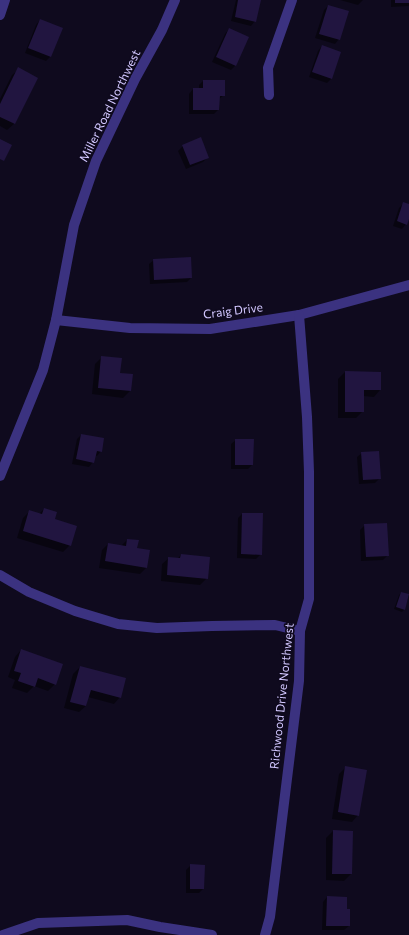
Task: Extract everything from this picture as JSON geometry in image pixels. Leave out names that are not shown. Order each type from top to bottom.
[{"type":"street","points":[[0,15],[5,0]]},
{"type":"street","name":"Miller Road Northwest","points":[[0,476],[43,370],[56,320],[74,225],[96,161],[135,79],[162,30],[175,0]]},
{"type":"street","points":[[269,95],[268,68],[292,0]]},
{"type":"street","name":"Craig Drive","points":[[56,320],[130,328],[210,328],[299,316],[409,285]]},
{"type":"street","name":"Richwood Drive Northwest","points":[[265,935],[270,917],[299,681],[300,631],[309,600],[309,472],[307,417],[299,316]]},
{"type":"street","points":[[0,575],[29,592],[75,611],[118,624],[157,628],[274,625],[300,631]]},
{"type":"street","points":[[3,935],[38,923],[127,920],[212,935]]},
{"type":"building","points":[[238,0],[261,0],[256,22],[235,17]]},
{"type":"building","points":[[395,0],[409,0],[409,3],[395,3]]},
{"type":"building","points":[[328,5],[349,11],[340,40],[319,34]]},
{"type":"building","points":[[40,19],[63,28],[51,57],[28,48]]},
{"type":"building","points":[[229,28],[249,37],[236,66],[216,57]]},
{"type":"building","points":[[322,45],[341,52],[332,79],[312,72]]},
{"type":"building","points":[[18,67],[38,78],[15,124],[0,117],[0,104]]},
{"type":"building","points":[[203,80],[225,80],[225,96],[220,96],[219,110],[193,110],[193,88],[203,88]]},
{"type":"building","points":[[201,137],[209,158],[190,165],[182,145]]},
{"type":"building","points":[[0,139],[12,145],[4,161],[0,159]]},
{"type":"building","points":[[403,202],[409,204],[409,219],[407,225],[397,221]]},
{"type":"building","points":[[191,257],[192,278],[154,280],[153,259]]},
{"type":"building","points":[[101,356],[122,358],[120,373],[133,374],[131,391],[98,388]]},
{"type":"building","points":[[345,371],[381,372],[381,390],[364,390],[364,412],[345,412]]},
{"type":"building","points":[[81,434],[104,438],[102,452],[97,451],[94,463],[76,459]]},
{"type":"building","points":[[235,439],[254,439],[253,465],[235,465]]},
{"type":"building","points":[[379,451],[381,479],[363,480],[361,452]]},
{"type":"building","points":[[44,508],[57,512],[55,519],[77,526],[71,546],[23,531],[29,510],[42,514]]},
{"type":"building","points":[[242,513],[263,513],[262,555],[241,554]]},
{"type":"building","points":[[387,523],[389,556],[366,557],[364,524]]},
{"type":"building","points":[[127,539],[139,540],[137,548],[150,550],[147,568],[105,561],[108,543],[126,546]]},
{"type":"building","points":[[181,554],[210,557],[208,579],[167,575],[168,557],[180,558]]},
{"type":"building","points":[[401,592],[409,594],[405,610],[396,607]]},
{"type":"building","points":[[21,649],[63,664],[56,685],[38,678],[35,687],[18,681],[21,673],[14,671]]},
{"type":"building","points":[[80,666],[126,678],[121,698],[91,690],[86,706],[70,702]]},
{"type":"building","points":[[345,766],[367,770],[359,816],[338,812]]},
{"type":"building","points":[[333,830],[353,831],[352,874],[332,874]]},
{"type":"building","points":[[190,864],[205,865],[204,889],[190,889]]},
{"type":"building","points":[[327,896],[347,897],[347,909],[350,909],[350,926],[326,926]]}]
